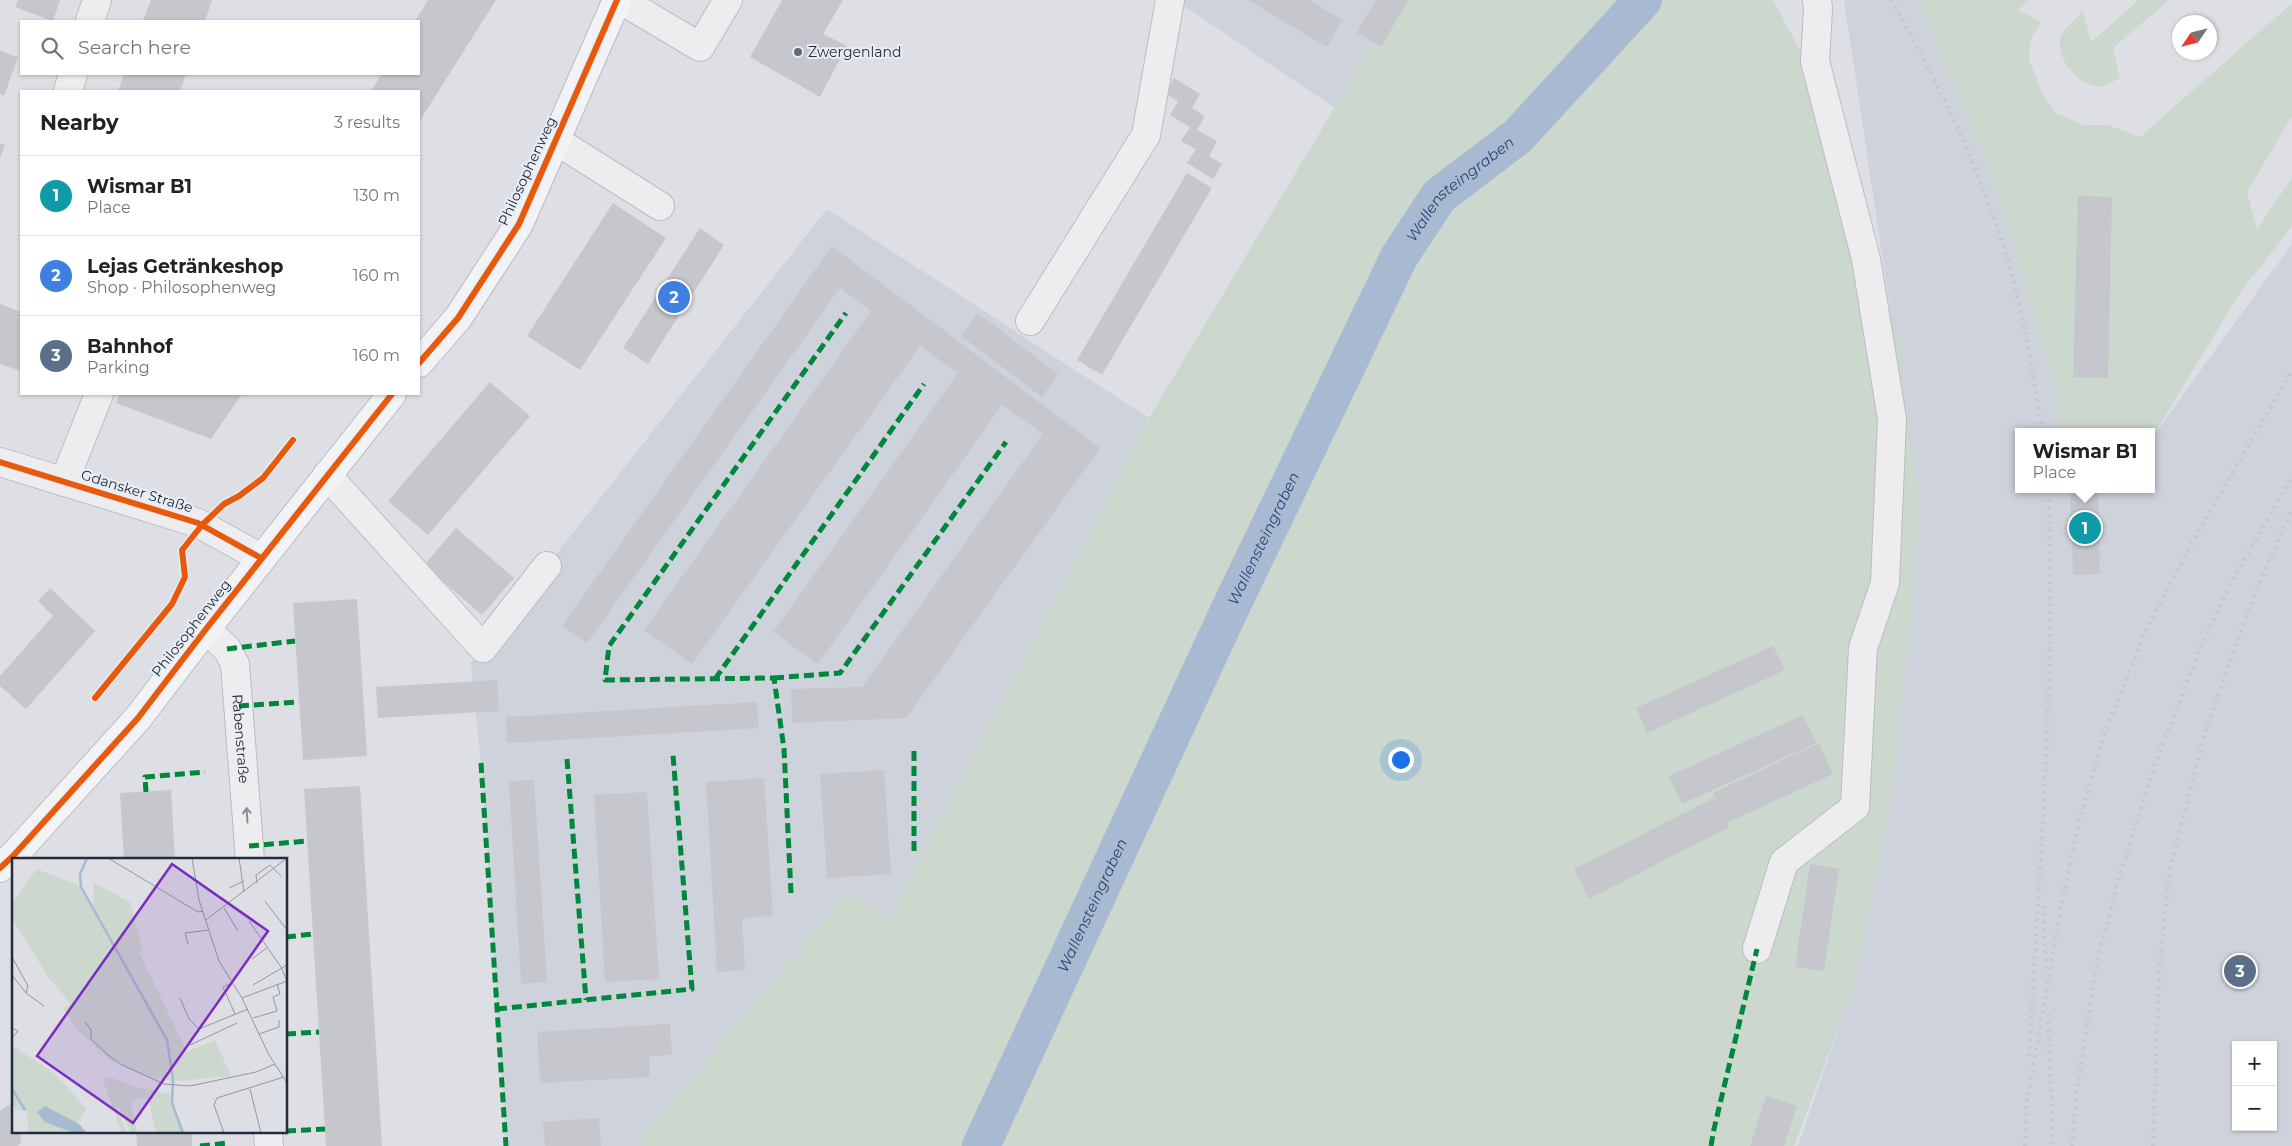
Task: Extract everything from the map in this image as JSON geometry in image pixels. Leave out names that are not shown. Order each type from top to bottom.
[{"type":"main road","name":"Philosophenweg","points":[[420,362],[458,318],[518,224],[617,0]]},
{"type":"main road","name":"Philosophenweg","points":[[0,868],[138,718],[206,628],[391,395]]},
{"type":"street","points":[[90,20],[97,0]]},
{"type":"street","points":[[621,0],[700,47],[728,0]]},
{"type":"street","points":[[1030,321],[1146,135],[1170,0]]},
{"type":"street","points":[[1757,949],[1784,862],[1855,807],[1863,648],[1886,583],[1892,419],[1866,259],[1815,61],[1817,0]]},
{"type":"street","points":[[68,90],[73,75]]},
{"type":"street","points":[[555,140],[660,206]]},
{"type":"street","points":[[64,482],[99,395]]},
{"type":"street","name":"Gdansker Straße","points":[[0,462],[198,523],[261,558]]},
{"type":"street","points":[[327,475],[483,648],[547,566]]},
{"type":"street","name":"Rabenstraße","points":[[206,628],[227,649],[235,664],[250,858]]},
{"type":"shaded area","points":[[1175,0],[1399,0],[1335,108]]},
{"type":"shaded area","points":[[1399,0],[1773,0],[1816,80],[1898,337],[1920,510],[1909,634],[1891,796],[1855,980],[1794,1146],[635,1146],[847,893],[889,919],[1149,418]]},
{"type":"shaded area","points":[[1844,0],[1919,0],[1991,176],[2059,395],[2060,428],[2015,428],[2015,493],[2155,493],[2155,433],[2292,244],[2292,1146],[1798,1146],[1845,1010],[1794,1146],[1920,510]]},
{"type":"shaded area","points":[[1919,0],[2029,0],[2018,10],[2041,22],[2030,41],[2029,60],[2044,97],[2056,113],[2084,125],[2108,125],[2140,137],[2292,3],[2292,116],[2247,192],[2257,229],[2292,178],[2292,226],[2240,293],[2155,432],[2155,428],[2060,428],[2059,395],[1991,176]]},
{"type":"shaded area","points":[[2139,0],[2169,0],[2113,48],[2120,78],[2107,85],[2095,86],[2078,78],[2061,54],[2061,37],[2065,30],[2083,11],[2091,42]]},
{"type":"shaded area","points":[[827,209],[1149,418],[889,919],[847,893],[635,1146],[506,1146],[481,763],[471,663]]},
{"type":"building","points":[[18,0],[60,0],[53,20],[15,7]]},
{"type":"building","points":[[151,0],[212,0],[205,20],[143,20]]},
{"type":"building","points":[[428,0],[496,0],[420,120],[420,90],[372,90],[381,75],[420,75],[420,20],[416,20]]},
{"type":"building","name":"Zwergenland","points":[[782,0],[843,0],[823,34],[847,46],[820,97],[750,57]]},
{"type":"building","points":[[1248,0],[1309,0],[1342,20],[1327,47]]},
{"type":"building","points":[[1376,0],[1408,0],[1381,47],[1357,33]]},
{"type":"building","points":[[0,51],[18,57],[4,96],[0,94]]},
{"type":"building","points":[[124,75],[186,75],[180,90],[118,90]]},
{"type":"building","points":[[1174,78],[1200,94],[1192,108],[1205,116],[1197,130],[1217,141],[1209,156],[1222,164],[1213,179],[1187,163],[1196,149],[1181,141],[1190,127],[1170,115],[1178,101],[1165,94]]},
{"type":"building","points":[[0,143],[5,145],[0,158]]},
{"type":"building","points":[[1187,173],[1212,188],[1102,375],[1077,360]]},
{"type":"building","points":[[2078,196],[2112,197],[2108,378],[2073,377]]},
{"type":"building","points":[[613,203],[666,238],[580,370],[527,336]]},
{"type":"building","points":[[700,228],[724,245],[648,364],[623,348]]},
{"type":"building","points":[[832,246],[1100,448],[906,718],[792,723],[791,689],[862,687],[1043,434],[1002,405],[818,664],[773,632],[958,373],[920,346],[692,664],[644,630],[871,311],[840,288],[587,643],[562,626]]},
{"type":"building","points":[[0,304],[20,312],[20,371],[0,364]]},
{"type":"building","points":[[978,313],[1058,374],[1042,397],[961,336]]},
{"type":"building","points":[[490,382],[530,416],[428,535],[388,501]]},
{"type":"building","points":[[120,395],[241,395],[211,439],[116,403]]},
{"type":"building","points":[[2070,493],[2098,493],[2100,574],[2073,575]]},
{"type":"building","points":[[456,528],[514,578],[482,615],[424,565]]},
{"type":"building","points":[[50,588],[95,631],[26,709],[0,686],[0,676],[53,616],[38,601]]},
{"type":"building","points":[[357,599],[367,756],[303,760],[293,603]]},
{"type":"building","points":[[1773,646],[1785,670],[1647,733],[1636,708]]},
{"type":"building","points":[[497,680],[499,711],[378,718],[376,687]]},
{"type":"building","points":[[757,702],[759,728],[507,743],[506,717]]},
{"type":"building","points":[[1803,715],[1816,743],[1682,804],[1669,776]]},
{"type":"building","points":[[1819,743],[1833,774],[1727,823],[1729,827],[1589,899],[1574,869],[1714,798],[1721,809],[1713,793]]},
{"type":"building","points":[[884,770],[891,874],[827,878],[820,774]]},
{"type":"building","points":[[764,778],[773,916],[742,918],[745,970],[717,972],[706,782]]},
{"type":"building","points":[[534,780],[547,982],[521,984],[509,781]]},
{"type":"building","points":[[360,786],[382,1146],[326,1146],[304,789]]},
{"type":"building","points":[[171,790],[175,858],[124,858],[120,793]]},
{"type":"building","points":[[647,792],[659,979],[605,982],[594,795]]},
{"type":"building","points":[[1810,864],[1839,869],[1824,971],[1795,967]]},
{"type":"building","points":[[670,1024],[672,1055],[649,1056],[650,1077],[540,1083],[537,1032]]},
{"type":"building","points":[[1766,1096],[1797,1106],[1784,1146],[1750,1146]]},
{"type":"building","points":[[12,1103],[12,1134],[20,1134],[21,1143],[17,1146],[0,1146],[0,1111]]},
{"type":"building","points":[[599,1118],[601,1146],[545,1146],[543,1122]]},
{"type":"building","points":[[136,1134],[192,1134],[192,1146],[137,1146]]},
{"type":"waterway","name":"Wallensteingraben","points":[[981,1146],[1228,613],[1399,257],[1439,196],[1518,136],[1643,0]]},
{"type":"railway","points":[[1891,0],[1943,98],[1988,201],[2011,271],[2021,311],[2041,428]]},
{"type":"railway","points":[[2027,1102],[2061,907],[2079,820],[2105,732],[2147,628],[2192,543],[2292,370]]},
{"type":"railway","points":[[2072,1146],[2077,1090],[2097,963],[2118,881],[2154,767],[2201,646],[2233,579],[2292,477]]},
{"type":"railway","points":[[2029,1056],[2042,844],[2048,702],[2050,631],[2048,493]]},
{"type":"railway","points":[[2153,1146],[2159,973],[2169,875],[2204,735],[2252,600],[2292,509]]},
{"type":"railway","points":[[2043,906],[2046,969]]},
{"type":"railway","points":[[2048,1014],[2053,1146]]},
{"type":"railway","points":[[2025,1146],[2027,1096]]},
{"type":"marked path","points":[[791,893],[784,749],[774,678],[605,680],[609,646],[846,313]]},
{"type":"marked path","points":[[715,679],[924,384]]},
{"type":"marked path","points":[[774,678],[840,673],[1006,442]]},
{"type":"marked path","points":[[227,649],[295,641]]},
{"type":"marked path","points":[[239,706],[299,702]]},
{"type":"marked path","points":[[914,747],[914,851]]},
{"type":"marked path","points":[[497,1009],[692,989],[673,755]]},
{"type":"marked path","points":[[567,759],[586,1000]]},
{"type":"marked path","points":[[481,763],[506,1146]]},
{"type":"marked path","points":[[146,792],[145,777],[205,772]]},
{"type":"marked path","points":[[249,846],[307,841]]},
{"type":"marked path","points":[[288,937],[313,934]]},
{"type":"marked path","points":[[1711,1146],[1757,949]]},
{"type":"marked path","points":[[288,1034],[319,1032]]},
{"type":"marked path","points":[[288,1131],[325,1129]]},
{"type":"marked path","points":[[200,1146],[228,1143]]},
{"type":"cycle path","points":[[420,362],[458,318],[519,224],[617,0]]},
{"type":"cycle path","points":[[0,868],[138,718],[391,395]]},
{"type":"cycle path","points":[[95,698],[172,604],[185,577],[182,550],[202,525],[224,504],[239,496],[263,478],[293,440]]},
{"type":"cycle path","points":[[0,462],[198,523],[261,558]]},
{"type":"place","name":"Zwergenland","points":[[798,52]]},
{"type":"place","name":"Lejas Getränkeshop","points":[[674,297]]},
{"type":"place","name":"Wismar B1","points":[[2085,528]]},
{"type":"place","name":"Bahnhof","points":[[2240,971]]}]
